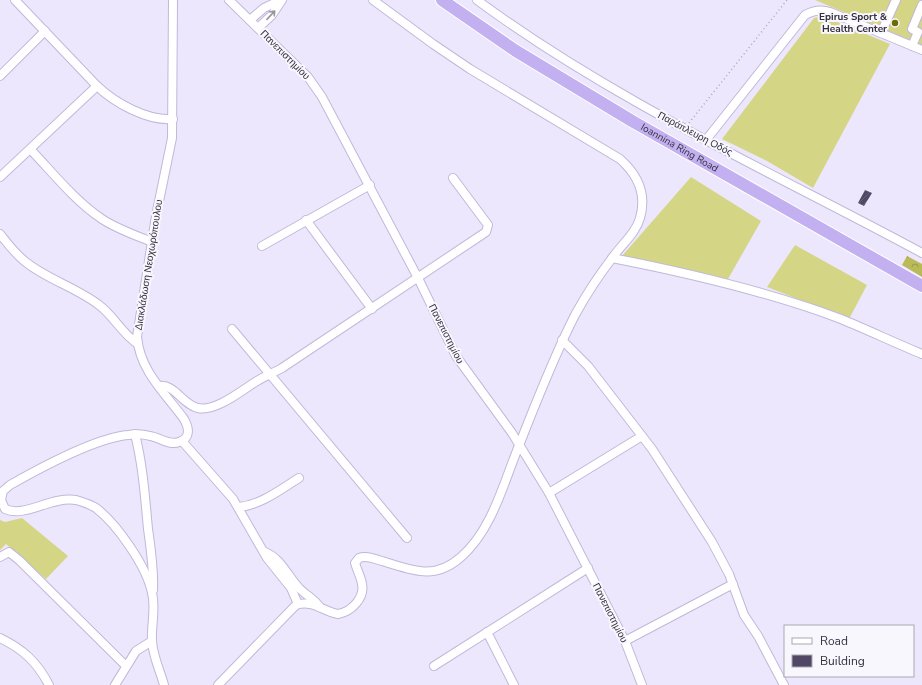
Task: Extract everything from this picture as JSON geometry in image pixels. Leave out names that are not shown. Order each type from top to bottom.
[{"type":"highway","name":"Ioannina Ring Road","points":[[442,0],[516,51],[632,120],[922,286]]},
{"type":"street","points":[[15,0],[97,86],[113,98],[136,110],[159,119],[173,118]]},
{"type":"street","name":"Διακλάδωση Νεοχωρόπουλου","points":[[173,0],[173,118],[170,147],[139,320],[138,344],[147,370],[187,425],[188,433],[182,440]]},
{"type":"street","name":"Πανεπιστημίου","points":[[228,0],[297,65],[315,86],[339,125],[418,278],[456,356],[519,444],[549,493],[625,640],[642,685]]},
{"type":"street","points":[[250,20],[264,8],[281,0]]},
{"type":"street","points":[[258,28],[272,15],[281,0]]},
{"type":"street","points":[[218,685],[263,640],[285,615],[298,604],[304,603],[319,606],[338,614],[347,612],[355,604],[363,588],[356,564],[356,560],[360,557],[372,558],[407,569],[427,572],[444,568],[461,557],[483,531],[562,340],[578,309],[612,258],[635,229],[642,210],[643,196],[640,185],[627,165],[605,149],[451,57],[373,0]]},
{"type":"street","name":"Παράπλευρη Οδός","points":[[477,0],[566,60],[684,129],[922,253]]},
{"type":"street","points":[[881,33],[896,0]]},
{"type":"street","points":[[912,46],[918,32],[912,29],[922,5]]},
{"type":"street","points":[[706,140],[805,15],[817,10],[830,12],[922,50]]},
{"type":"street","points":[[0,76],[45,31]]},
{"type":"street","points":[[0,177],[31,150],[97,86]]},
{"type":"street","points":[[31,150],[77,197],[97,215],[113,225],[152,242]]},
{"type":"street","points":[[159,386],[168,387],[192,406],[204,409],[221,403],[270,375],[372,309],[486,232],[488,224],[452,178]]},
{"type":"street","points":[[262,246],[370,185]]},
{"type":"street","points":[[306,220],[372,309]]},
{"type":"street","points":[[0,234],[16,253],[28,264],[98,304],[110,315],[127,336],[138,344]]},
{"type":"street","points":[[612,258],[721,282],[802,306],[842,320],[922,354]]},
{"type":"street","points":[[232,329],[407,538]]},
{"type":"street","points":[[562,340],[588,366],[642,436],[712,542],[733,584],[744,615],[758,636],[784,685]]},
{"type":"street","points":[[135,434],[142,465],[154,571],[152,641],[154,653],[164,685]]},
{"type":"street","points":[[153,594],[145,572],[135,554],[94,507],[82,502],[67,500],[53,501],[19,511],[9,511],[1,505],[2,493],[15,482],[101,441],[114,437],[135,434],[150,436],[171,443],[182,440],[239,508],[267,558],[292,591],[298,604]]},
{"type":"street","points":[[549,493],[642,436]]},
{"type":"street","points":[[239,508],[247,507],[261,501],[299,478]]},
{"type":"street","points":[[0,557],[9,552],[19,560],[126,666]]},
{"type":"street","points":[[264,552],[279,562],[297,586],[313,598],[319,606]]},
{"type":"street","points":[[434,666],[588,568]]},
{"type":"street","points":[[625,640],[733,584]]},
{"type":"street","points":[[487,632],[514,685]]},
{"type":"street","points":[[0,638],[20,648],[31,657],[50,685]]},
{"type":"street","points":[[115,685],[139,648],[152,641]]},
{"type":"path","points":[[684,129],[787,0]]},
{"type":"shaded area","name":"Epirus Sport & Health Center","points":[[815,0],[922,0],[922,45]]},
{"type":"shaded area","points":[[823,16],[890,44],[813,188],[767,161],[722,139],[814,18]]},
{"type":"shaded area","points":[[691,177],[761,221],[728,279],[622,256]]},
{"type":"shaded area","points":[[795,245],[867,285],[849,319],[767,287]]},
{"type":"shaded area","points":[[22,518],[68,556],[46,579],[6,544],[0,550],[0,520],[5,522]]},
{"type":"green space","points":[[907,256],[922,264],[922,277],[902,265]]},
{"type":"building","points":[[865,190],[872,193],[864,206],[858,203]]},
{"type":"place","name":"Epirus Sport & Health Center","points":[[895,23]]}]
